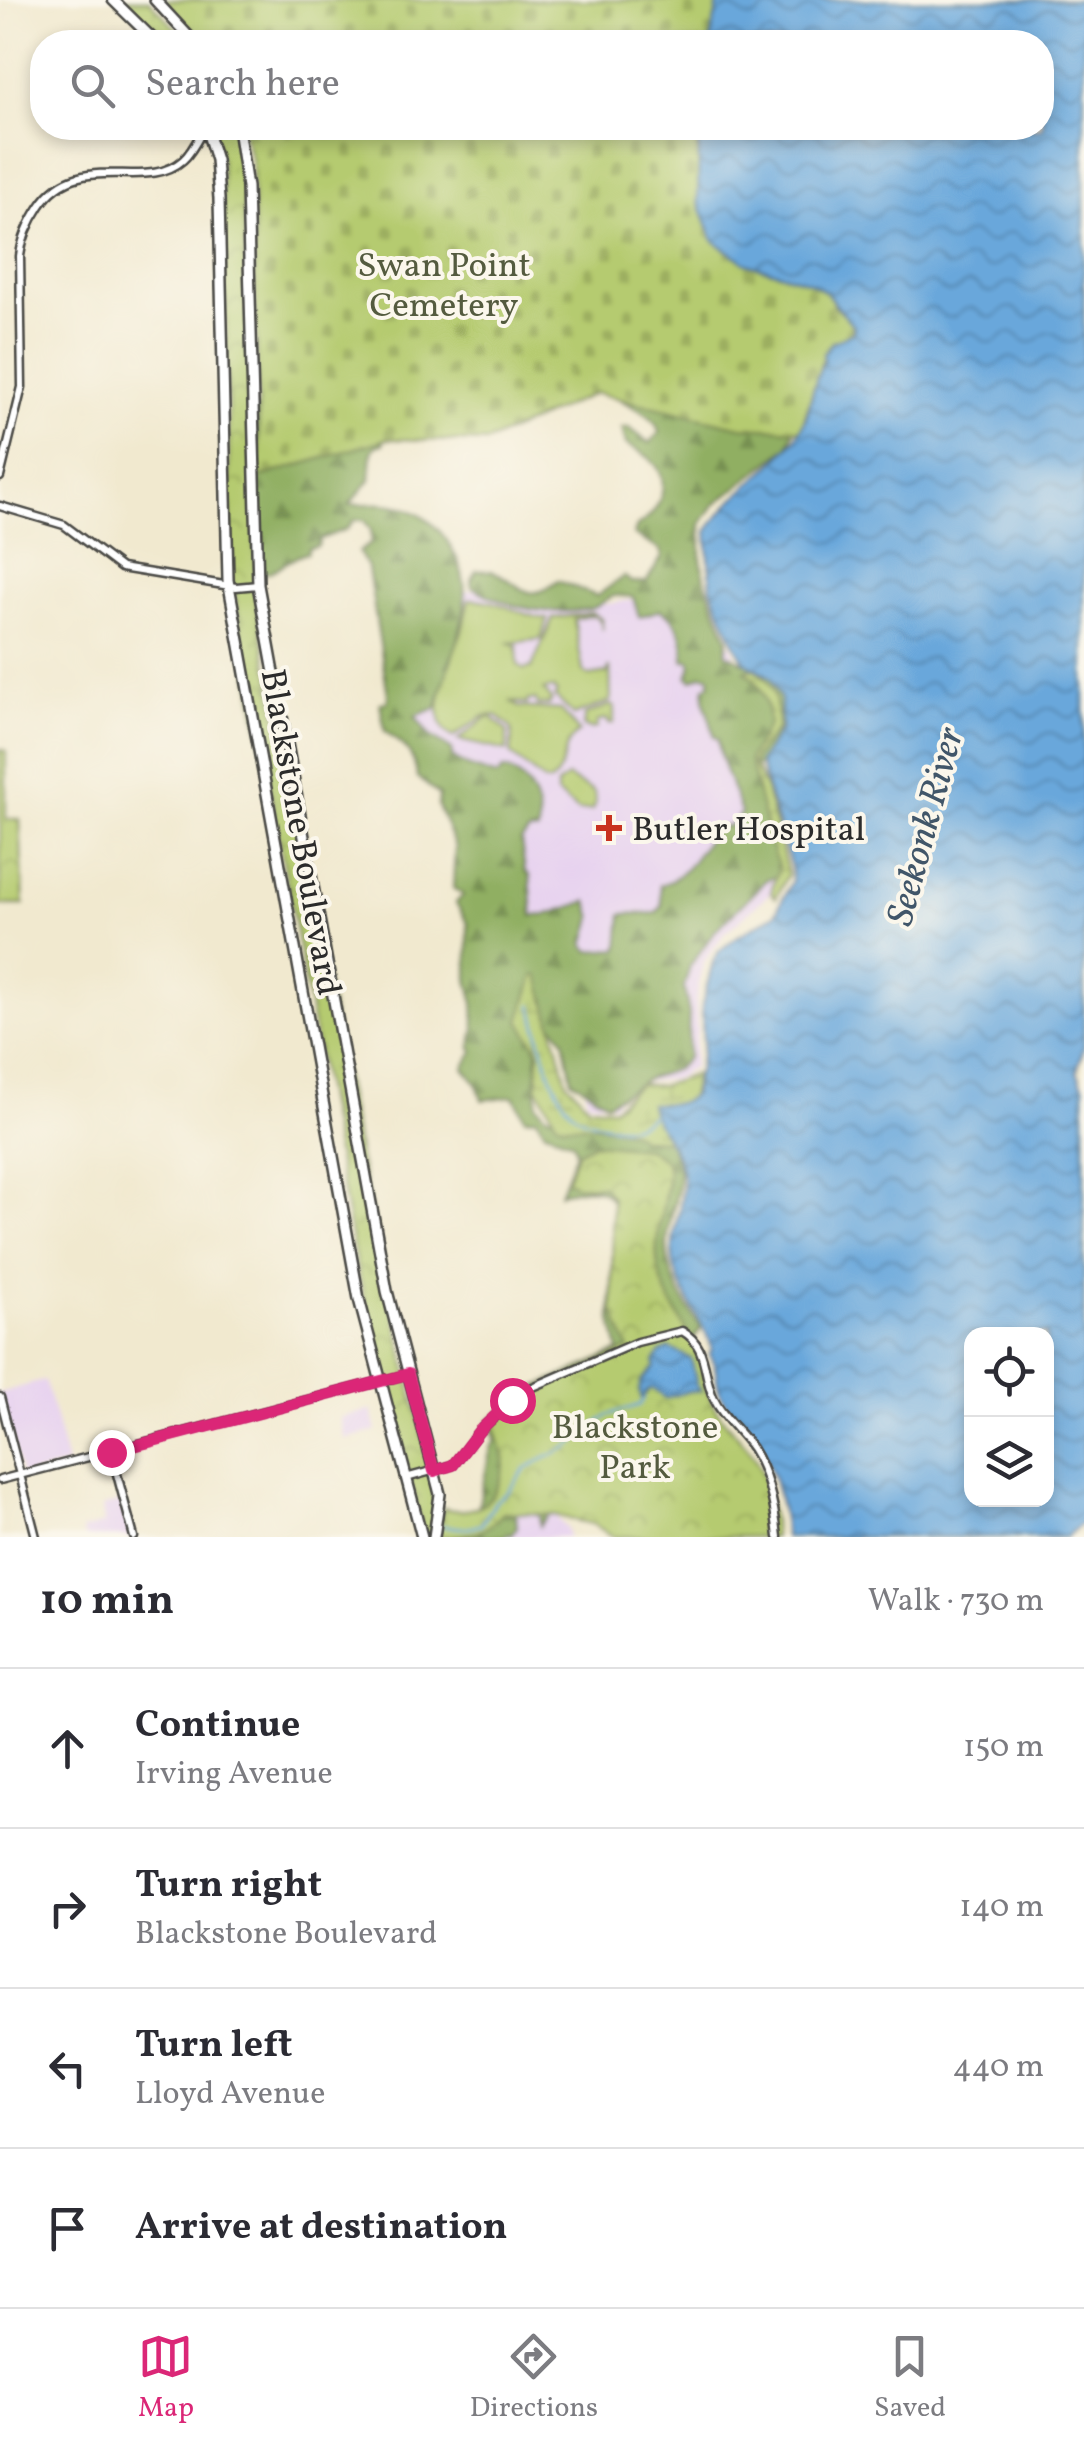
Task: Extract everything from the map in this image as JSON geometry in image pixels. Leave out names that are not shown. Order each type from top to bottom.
[{"type":"main road","points":[[113,0],[144,30]]},
{"type":"main road","points":[[155,0],[183,30]]},
{"type":"main road","name":"Blackstone Boulevard","points":[[208,140],[218,173],[220,212],[229,586],[360,1298],[422,1537]]},
{"type":"main road","name":"Blackstone Boulevard","points":[[240,140],[248,187],[258,585],[387,1291],[440,1501],[434,1537]]},
{"type":"street","points":[[0,477],[22,387],[20,256],[36,211],[53,191],[74,178],[158,171],[183,160],[197,140]]},
{"type":"street","points":[[0,506],[64,525],[120,568],[229,586],[258,585]]},
{"type":"street","points":[[406,1478],[453,1465],[479,1431],[512,1400],[532,1388],[637,1342],[682,1331],[698,1344],[713,1398],[752,1448],[761,1466],[778,1537]]},
{"type":"street","points":[[0,1480],[408,1374]]},
{"type":"street","points":[[0,1397],[36,1537]]},
{"type":"street","points":[[111,1452],[134,1537]]},
{"type":"shaded area","name":"Butler Hospital","points":[[706,588],[737,659],[755,676],[754,771],[778,857],[779,877],[769,894],[724,934],[704,962],[696,998],[693,1068],[674,1079],[633,1083],[613,1104],[588,1101],[549,995],[477,943],[434,769],[406,729],[392,601],[474,590],[515,602],[582,608]]},
{"type":"shaded area","points":[[45,1380],[67,1464],[22,1476],[0,1393]]},
{"type":"shaded area","points":[[371,1410],[377,1431],[345,1439],[340,1418]]},
{"type":"shaded area","points":[[124,1500],[133,1537],[84,1537],[82,1530],[104,1524],[102,1507]]},
{"type":"shaded area","points":[[504,1512],[554,1515],[567,1528],[569,1537],[438,1537],[472,1535]]},
{"type":"green space","points":[[120,0],[149,0],[178,30],[150,30]]},
{"type":"green space","points":[[162,0],[719,0],[713,30],[191,30]]},
{"type":"green space","points":[[216,140],[237,140],[242,165],[257,607],[360,1162],[435,1492],[431,1537],[424,1537],[356,1264],[232,579],[221,158]]},
{"type":"green space","name":"Swan Point Cemetery","points":[[245,140],[698,140],[697,148],[746,263],[809,282],[827,292],[852,322],[853,332],[831,343],[801,430],[741,427],[595,393],[487,442],[386,439],[260,477],[251,159]]},
{"type":"green space","points":[[671,140],[709,140],[821,357],[788,447],[714,505],[701,524],[701,559],[706,584],[728,639],[726,653],[772,677],[792,715],[755,769],[786,870],[767,879],[714,932],[690,966],[684,987],[689,1013],[688,1057],[677,1069],[649,1078],[607,1103],[572,1080],[564,1039],[544,1014],[529,1032],[537,1051],[537,1104],[545,1114],[578,1124],[661,1128],[671,1146],[679,1176],[668,1235],[668,1258],[677,1286],[701,1329],[692,1341],[700,1354],[709,1400],[618,1530],[554,1508],[540,1525],[539,1513],[516,1512],[517,1527],[504,1537],[434,1537],[439,1513],[447,1518],[477,1513],[491,1447],[496,1441],[489,1421],[531,1389],[619,1351],[611,1316],[614,1206],[598,1190],[560,1193],[576,1152],[573,1142],[544,1130],[537,1117],[525,1118],[514,1096],[482,1100],[477,1084],[464,1068],[474,1051],[474,1003],[468,980],[468,924],[456,903],[463,895],[453,888],[455,847],[438,806],[439,795],[417,777],[410,755],[385,731],[380,703],[387,702],[388,695],[368,569],[359,552],[371,543],[371,530],[364,520],[354,520],[347,529],[320,539],[318,546],[309,548],[307,553],[258,575],[254,408],[390,428],[383,444],[372,452],[370,480],[349,505],[395,505],[431,523],[452,548],[465,595],[462,623],[437,708],[415,716],[429,735],[452,750],[452,757],[497,776],[504,769],[528,786],[538,812],[538,831],[529,832],[521,841],[525,871],[530,876],[533,916],[588,901],[593,918],[585,945],[589,951],[619,949],[622,914],[656,913],[662,906],[660,885],[687,868],[717,828],[730,826],[741,813],[706,706],[704,694],[710,676],[692,680],[688,677],[692,665],[690,660],[684,660],[682,638],[667,613],[660,610],[639,617],[633,597],[613,596],[590,609],[544,611],[500,601],[472,587],[476,571],[491,571],[530,592],[547,589],[558,581],[597,596],[624,576],[631,582],[646,582],[662,557],[660,550],[634,535],[637,526],[658,504],[663,484],[656,465],[626,444],[622,428],[629,428],[650,443],[659,433],[647,414],[615,395]]},
{"type":"green space","points":[[469,599],[489,601],[547,619],[541,639],[510,643],[517,646],[518,665],[524,670],[532,667],[553,618],[593,613],[601,619],[603,630],[594,615],[574,619],[583,671],[589,676],[607,673],[610,667],[611,701],[574,715],[555,697],[557,692],[553,688],[544,690],[552,700],[549,705],[537,705],[536,700],[528,700],[527,704],[510,701],[519,707],[561,710],[579,732],[551,782],[545,782],[511,755],[512,729],[496,715],[484,716],[453,737],[444,729],[439,703],[442,687]]},
{"type":"green space","points":[[752,668],[771,686],[777,710],[778,728],[753,764],[766,789],[788,874],[776,898],[771,893],[778,867],[749,759],[769,724],[763,695],[745,671]]},
{"type":"green space","points":[[614,707],[614,723],[609,724],[607,719],[597,722],[597,728],[583,726],[585,715]]},
{"type":"green space","points":[[492,717],[507,731],[507,751],[458,740],[486,718]]},
{"type":"green space","points":[[0,749],[6,751],[6,819],[20,819],[24,905],[0,905]]},
{"type":"green space","points":[[567,777],[594,792],[596,802],[592,810],[578,811],[557,794],[557,785]]},
{"type":"green space","points":[[534,976],[539,976],[567,1082],[589,1106],[613,1108],[639,1084],[661,1086],[696,1074],[678,1156],[670,1140],[643,1139],[631,1131],[563,1125],[556,1121],[537,1086],[539,1051],[520,1021]]},
{"type":"green space","name":"Blackstone Park","points":[[594,1143],[647,1148],[666,1161],[667,1183],[657,1254],[661,1278],[696,1350],[711,1401],[760,1468],[774,1537],[615,1537],[592,1524],[554,1515],[504,1512],[482,1530],[438,1537],[443,1508],[478,1507],[496,1489],[504,1463],[497,1418],[537,1389],[629,1349],[613,1311],[612,1198],[603,1186],[575,1185],[566,1180],[578,1152]]},
{"type":"water","name":"Seekonk River","points":[[719,0],[1084,0],[1084,1045],[1077,1071],[1084,1088],[1084,1521],[1066,1537],[785,1537],[768,1462],[722,1397],[709,1354],[709,1339],[675,1269],[673,1249],[682,1175],[676,1154],[650,1104],[679,1103],[693,1095],[703,1046],[702,1005],[713,962],[719,951],[738,936],[775,914],[792,881],[759,762],[781,729],[781,699],[770,677],[745,662],[735,645],[711,588],[707,532],[727,505],[798,434],[824,361],[823,354],[831,343],[853,332],[854,327],[826,292],[809,282],[746,263],[714,241],[698,202],[699,140],[1054,140],[1054,30],[713,30]]},
{"type":"water","points":[[670,1348],[691,1359],[701,1391],[665,1398],[653,1388],[642,1399],[642,1381],[655,1367],[661,1352]]},
{"type":"waterway","points":[[532,1005],[551,1074],[574,1113],[592,1122],[620,1127],[636,1125],[652,1115]]},
{"type":"waterway","points":[[442,1526],[481,1525],[496,1501],[526,1468],[568,1447],[608,1415],[640,1405],[644,1398]]},
{"type":"place","name":"Butler Hospital","points":[[609,828]]},
{"type":"route","points":[[111,1452],[408,1374],[434,1471],[453,1465],[479,1431],[512,1400]]}]
